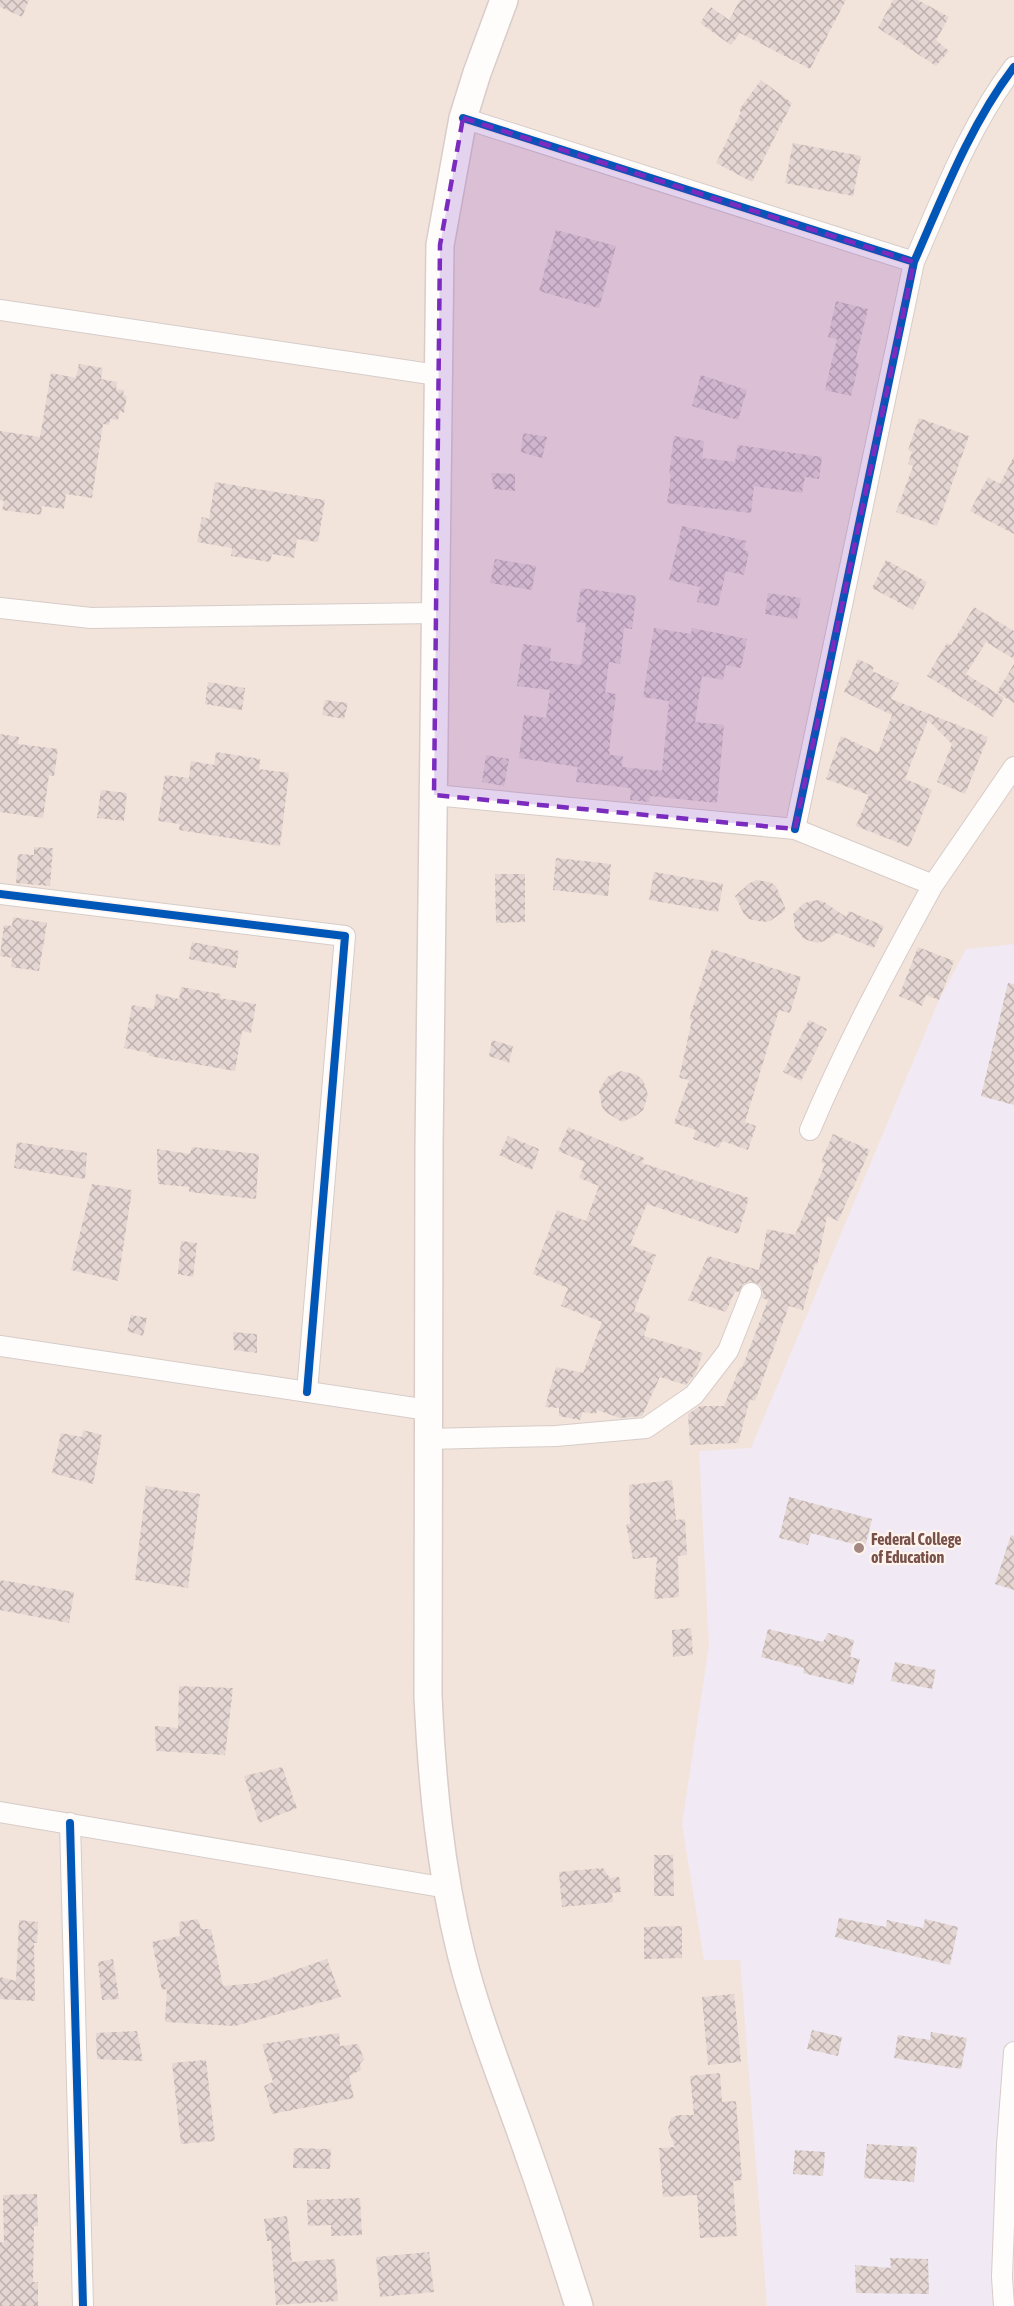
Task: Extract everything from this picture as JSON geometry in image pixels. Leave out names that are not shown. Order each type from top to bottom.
[{"type":"main road","points":[[504,0],[463,118],[440,244],[434,613],[427,1439],[430,1758],[447,1888],[461,1954],[579,2306]]},
{"type":"street","points":[[795,829],[914,262],[944,192],[995,92],[1014,67]]},
{"type":"street","points":[[463,118],[914,262]]},
{"type":"street","points":[[0,310],[437,375]]},
{"type":"street","points":[[0,608],[91,618],[434,613]]},
{"type":"street","points":[[810,1130],[832,1077],[877,986],[933,885],[1014,767]]},
{"type":"street","points":[[434,795],[795,829],[933,885]]},
{"type":"street","points":[[990,800],[1014,797]]},
{"type":"street","points":[[0,894],[345,936],[307,1392]]},
{"type":"street","points":[[427,1439],[556,1436],[646,1428],[694,1395],[728,1351],[750,1293]]},
{"type":"street","points":[[0,1346],[428,1410]]},
{"type":"street","points":[[0,1812],[447,1888]]},
{"type":"street","points":[[70,1823],[83,2306]]},
{"type":"street","points":[[1004,2306],[1002,2277],[1014,2052]]},
{"type":"highlighted area","points":[[463,118],[914,262],[795,829],[434,795],[440,245]]},
{"type":"shaded area","points":[[0,0],[1014,0],[1014,2306],[0,2306]]},
{"type":"shaded area","name":"Federal College of Education","points":[[1014,944],[1014,2306],[767,2306],[740,1960],[704,1960],[682,1824],[709,1645],[699,1451],[751,1448],[939,1000],[966,949]]},
{"type":"building","points":[[0,0],[29,0],[22,17],[0,7]]},
{"type":"building","points":[[740,0],[846,0],[810,69],[740,33],[731,45],[700,23],[711,7],[729,20]]},
{"type":"building","points":[[893,0],[918,0],[949,17],[936,40],[949,51],[936,66],[878,28]]},
{"type":"building","points":[[761,80],[792,103],[752,182],[716,163],[741,112],[739,110]]},
{"type":"building","points":[[793,143],[861,156],[853,196],[785,183]]},
{"type":"building","points":[[556,230],[616,246],[599,308],[539,291]]},
{"type":"building","points":[[836,301],[868,309],[855,362],[859,363],[851,396],[825,390],[837,339],[828,337]]},
{"type":"building","points":[[79,364],[103,368],[101,379],[117,382],[116,389],[124,390],[123,395],[127,396],[124,413],[120,411],[118,420],[110,419],[109,425],[103,424],[92,498],[66,494],[64,509],[42,506],[41,515],[2,510],[4,501],[0,500],[0,431],[40,437],[51,373],[76,378]]},
{"type":"building","points":[[701,375],[747,390],[738,420],[692,406]]},
{"type":"building","points":[[919,418],[969,436],[937,526],[896,512],[913,466],[908,464],[912,452],[908,450]]},
{"type":"building","points":[[523,433],[547,437],[542,458],[521,452]]},
{"type":"building","points":[[674,436],[704,441],[702,458],[735,462],[738,445],[822,457],[819,479],[805,477],[802,493],[754,486],[751,513],[667,503]]},
{"type":"building","points":[[1014,456],[1014,534],[970,511],[988,477],[1000,484]]},
{"type":"building","points":[[491,473],[515,474],[515,491],[494,489]]},
{"type":"building","points":[[215,482],[325,500],[318,542],[297,539],[294,558],[272,554],[270,562],[231,556],[232,548],[197,542],[202,517],[209,519]]},
{"type":"building","points":[[682,526],[746,541],[744,550],[749,552],[744,575],[726,571],[718,606],[697,602],[700,587],[669,580]]},
{"type":"building","points":[[495,559],[536,566],[532,590],[490,583]]},
{"type":"building","points":[[886,560],[927,582],[913,610],[872,588]]},
{"type":"building","points":[[581,588],[636,596],[632,629],[624,628],[620,664],[609,662],[605,692],[616,694],[609,751],[610,755],[623,756],[622,767],[662,771],[669,701],[643,697],[654,628],[691,634],[692,628],[747,639],[741,668],[726,665],[723,680],[702,676],[695,722],[724,725],[717,803],[650,796],[649,802],[630,800],[631,788],[576,782],[578,767],[519,758],[524,715],[546,718],[550,690],[517,686],[523,644],[551,648],[550,661],[581,665],[586,623],[576,622]]},
{"type":"building","points":[[768,593],[801,598],[797,619],[765,614]]},
{"type":"building","points":[[974,607],[1014,631],[1014,659],[986,642],[966,674],[1004,698],[993,717],[927,676],[947,643],[951,645]]},
{"type":"building","points":[[858,659],[874,667],[872,671],[899,683],[891,699],[988,737],[965,794],[937,782],[952,744],[928,720],[905,779],[932,790],[909,847],[856,826],[869,795],[826,779],[841,736],[878,753],[892,715],[844,692]]},
{"type":"building","points":[[1014,664],[1014,703],[997,692]]},
{"type":"building","points":[[208,682],[245,688],[242,710],[205,704]]},
{"type":"building","points":[[325,700],[348,703],[344,719],[322,715]]},
{"type":"building","points":[[0,734],[19,737],[18,744],[58,749],[54,776],[49,775],[43,818],[0,812]]},
{"type":"building","points":[[216,752],[260,759],[259,769],[289,773],[280,846],[179,830],[180,824],[158,821],[165,775],[189,778],[191,761],[214,765]]},
{"type":"building","points":[[486,755],[509,759],[504,786],[482,782]]},
{"type":"building","points":[[101,790],[127,793],[124,821],[97,818]]},
{"type":"building","points":[[34,847],[53,848],[50,886],[16,883],[18,854],[34,855]]},
{"type":"building","points":[[556,858],[611,864],[608,896],[553,890]]},
{"type":"building","points":[[654,872],[723,884],[718,912],[649,900]]},
{"type":"building","points":[[495,874],[525,874],[525,922],[496,923]]},
{"type":"building","points":[[756,880],[770,882],[776,886],[786,910],[770,921],[749,919],[735,896]]},
{"type":"building","points":[[818,900],[846,917],[849,911],[884,926],[874,948],[837,933],[817,943],[804,939],[795,928],[793,914],[804,903]]},
{"type":"building","points":[[13,917],[47,923],[39,971],[11,967],[12,958],[0,956],[4,925],[12,926]]},
{"type":"building","points":[[192,942],[239,951],[236,968],[189,959]]},
{"type":"building","points":[[918,947],[954,961],[939,1000],[926,995],[922,1006],[899,996]]},
{"type":"building","points":[[712,949],[801,977],[790,1013],[779,1010],[745,1122],[756,1126],[748,1150],[722,1141],[719,1148],[693,1139],[696,1130],[674,1123],[689,1080],[679,1078],[692,1020],[689,1019]]},
{"type":"building","points":[[1008,983],[1014,984],[1014,1105],[981,1096]]},
{"type":"building","points":[[181,987],[221,994],[220,998],[256,1004],[251,1033],[242,1031],[235,1071],[149,1056],[149,1053],[124,1048],[132,1005],[154,1009],[156,994],[179,999]]},
{"type":"building","points":[[809,1020],[827,1029],[801,1081],[783,1072]]},
{"type":"building","points":[[492,1040],[513,1046],[509,1063],[489,1056]]},
{"type":"building","points":[[621,1071],[637,1075],[643,1080],[648,1095],[643,1110],[622,1122],[602,1107],[599,1091],[607,1077]]},
{"type":"building","points":[[568,1127],[644,1158],[642,1163],[749,1198],[738,1234],[647,1204],[630,1245],[656,1255],[634,1311],[650,1316],[644,1336],[703,1353],[695,1374],[686,1385],[660,1377],[642,1416],[620,1418],[597,1410],[596,1414],[583,1412],[580,1420],[559,1416],[559,1408],[545,1407],[556,1367],[583,1373],[602,1322],[561,1306],[568,1288],[533,1274],[557,1210],[586,1221],[599,1186],[579,1178],[585,1162],[558,1151]]},
{"type":"building","points":[[833,1134],[870,1150],[838,1221],[827,1216],[817,1265],[815,1264],[803,1310],[789,1306],[755,1401],[750,1399],[738,1443],[690,1445],[688,1414],[700,1406],[724,1406],[740,1367],[742,1368],[768,1300],[762,1298],[763,1292],[760,1285],[750,1281],[743,1284],[739,1292],[735,1291],[726,1312],[688,1300],[708,1256],[759,1270],[767,1229],[795,1235],[825,1164],[821,1162]]},
{"type":"building","points":[[508,1136],[539,1149],[532,1170],[499,1155]]},
{"type":"building","points":[[17,1142],[87,1153],[85,1179],[14,1168]]},
{"type":"building","points":[[192,1147],[259,1154],[256,1199],[189,1192],[189,1187],[158,1184],[157,1149],[190,1154]]},
{"type":"building","points":[[92,1184],[132,1190],[118,1281],[71,1270]]},
{"type":"building","points":[[181,1241],[197,1243],[193,1277],[178,1274]]},
{"type":"building","points":[[131,1315],[147,1318],[143,1336],[127,1331]]},
{"type":"building","points":[[233,1332],[257,1334],[257,1353],[234,1350]]},
{"type":"building","points":[[83,1430],[102,1435],[93,1484],[52,1473],[61,1433],[82,1437]]},
{"type":"building","points":[[672,1480],[676,1520],[685,1519],[687,1555],[678,1556],[679,1597],[654,1599],[657,1557],[633,1559],[626,1524],[630,1524],[629,1485]]},
{"type":"building","points":[[146,1486],[200,1494],[188,1588],[135,1580]]},
{"type":"building","points":[[789,1497],[872,1519],[865,1547],[811,1533],[808,1545],[779,1538]]},
{"type":"building","points":[[1011,1535],[1014,1536],[1014,1590],[995,1584]]},
{"type":"building","points":[[0,1580],[74,1592],[69,1623],[0,1610]]},
{"type":"building","points":[[691,1628],[693,1655],[673,1657],[672,1630]]},
{"type":"building","points":[[768,1629],[823,1642],[828,1633],[854,1640],[850,1657],[860,1659],[853,1685],[803,1673],[804,1668],[761,1657]]},
{"type":"building","points":[[895,1662],[936,1670],[932,1689],[891,1681]]},
{"type":"building","points":[[179,1686],[233,1688],[225,1755],[156,1751],[155,1726],[178,1728]]},
{"type":"building","points":[[282,1767],[297,1808],[259,1823],[244,1776]]},
{"type":"building","points":[[654,1855],[673,1855],[674,1896],[654,1896]]},
{"type":"building","points":[[603,1868],[610,1878],[619,1877],[621,1892],[612,1893],[613,1902],[562,1907],[559,1872]]},
{"type":"building","points":[[839,1918],[886,1927],[887,1920],[923,1928],[925,1919],[958,1927],[950,1965],[835,1937]]},
{"type":"building","points":[[198,1919],[201,1929],[211,1929],[223,1986],[257,1983],[327,1959],[341,1997],[235,2026],[165,2022],[167,1989],[162,1990],[152,1942],[180,1936],[179,1922]]},
{"type":"building","points":[[19,1920],[38,1922],[37,1943],[34,1943],[35,2001],[0,1999],[0,1977],[16,1981]]},
{"type":"building","points":[[682,1926],[682,1958],[644,1959],[644,1927]]},
{"type":"building","points":[[113,1959],[119,1999],[102,2000],[98,1962]]},
{"type":"building","points":[[734,1994],[741,2062],[708,2065],[702,1997]]},
{"type":"building","points":[[812,2030],[842,2037],[838,2056],[807,2049]]},
{"type":"building","points":[[137,2031],[143,2061],[97,2059],[96,2033]]},
{"type":"building","points":[[931,2032],[967,2038],[961,2069],[894,2058],[898,2035],[930,2040]]},
{"type":"building","points":[[339,2033],[340,2046],[358,2044],[364,2059],[360,2064],[361,2070],[349,2076],[354,2098],[272,2114],[264,2086],[273,2082],[262,2044]]},
{"type":"building","points":[[206,2060],[215,2141],[181,2144],[172,2063]]},
{"type":"building","points":[[720,2073],[722,2102],[736,2101],[742,2180],[733,2181],[737,2236],[700,2238],[697,2195],[663,2197],[659,2148],[675,2147],[668,2129],[671,2118],[678,2115],[694,2115],[690,2076]]},
{"type":"building","points":[[867,2144],[917,2147],[914,2182],[864,2178]]},
{"type":"building","points":[[294,2148],[331,2149],[330,2169],[293,2168]]},
{"type":"building","points":[[795,2150],[825,2152],[823,2176],[793,2174]]},
{"type":"building","points":[[37,2194],[38,2226],[34,2226],[33,2282],[38,2282],[38,2306],[0,2306],[0,2242],[4,2243],[3,2195]]},
{"type":"building","points":[[360,2198],[362,2235],[331,2236],[331,2225],[308,2226],[307,2200]]},
{"type":"building","points":[[287,2216],[292,2262],[335,2259],[338,2301],[276,2305],[271,2241],[267,2241],[264,2219]]},
{"type":"building","points":[[429,2252],[434,2292],[380,2297],[376,2257]]},
{"type":"building","points":[[890,2258],[928,2259],[929,2294],[856,2293],[855,2265],[891,2268]]},
{"type":"cycle path","points":[[795,829],[914,262],[971,137],[998,89],[1014,67]]},
{"type":"cycle path","points":[[463,118],[914,262]]},
{"type":"cycle path","points":[[0,894],[345,936],[307,1392]]},
{"type":"cycle path","points":[[70,1823],[83,2306]]},
{"type":"place","name":"Federal College of Education","points":[[859,1548]]}]
